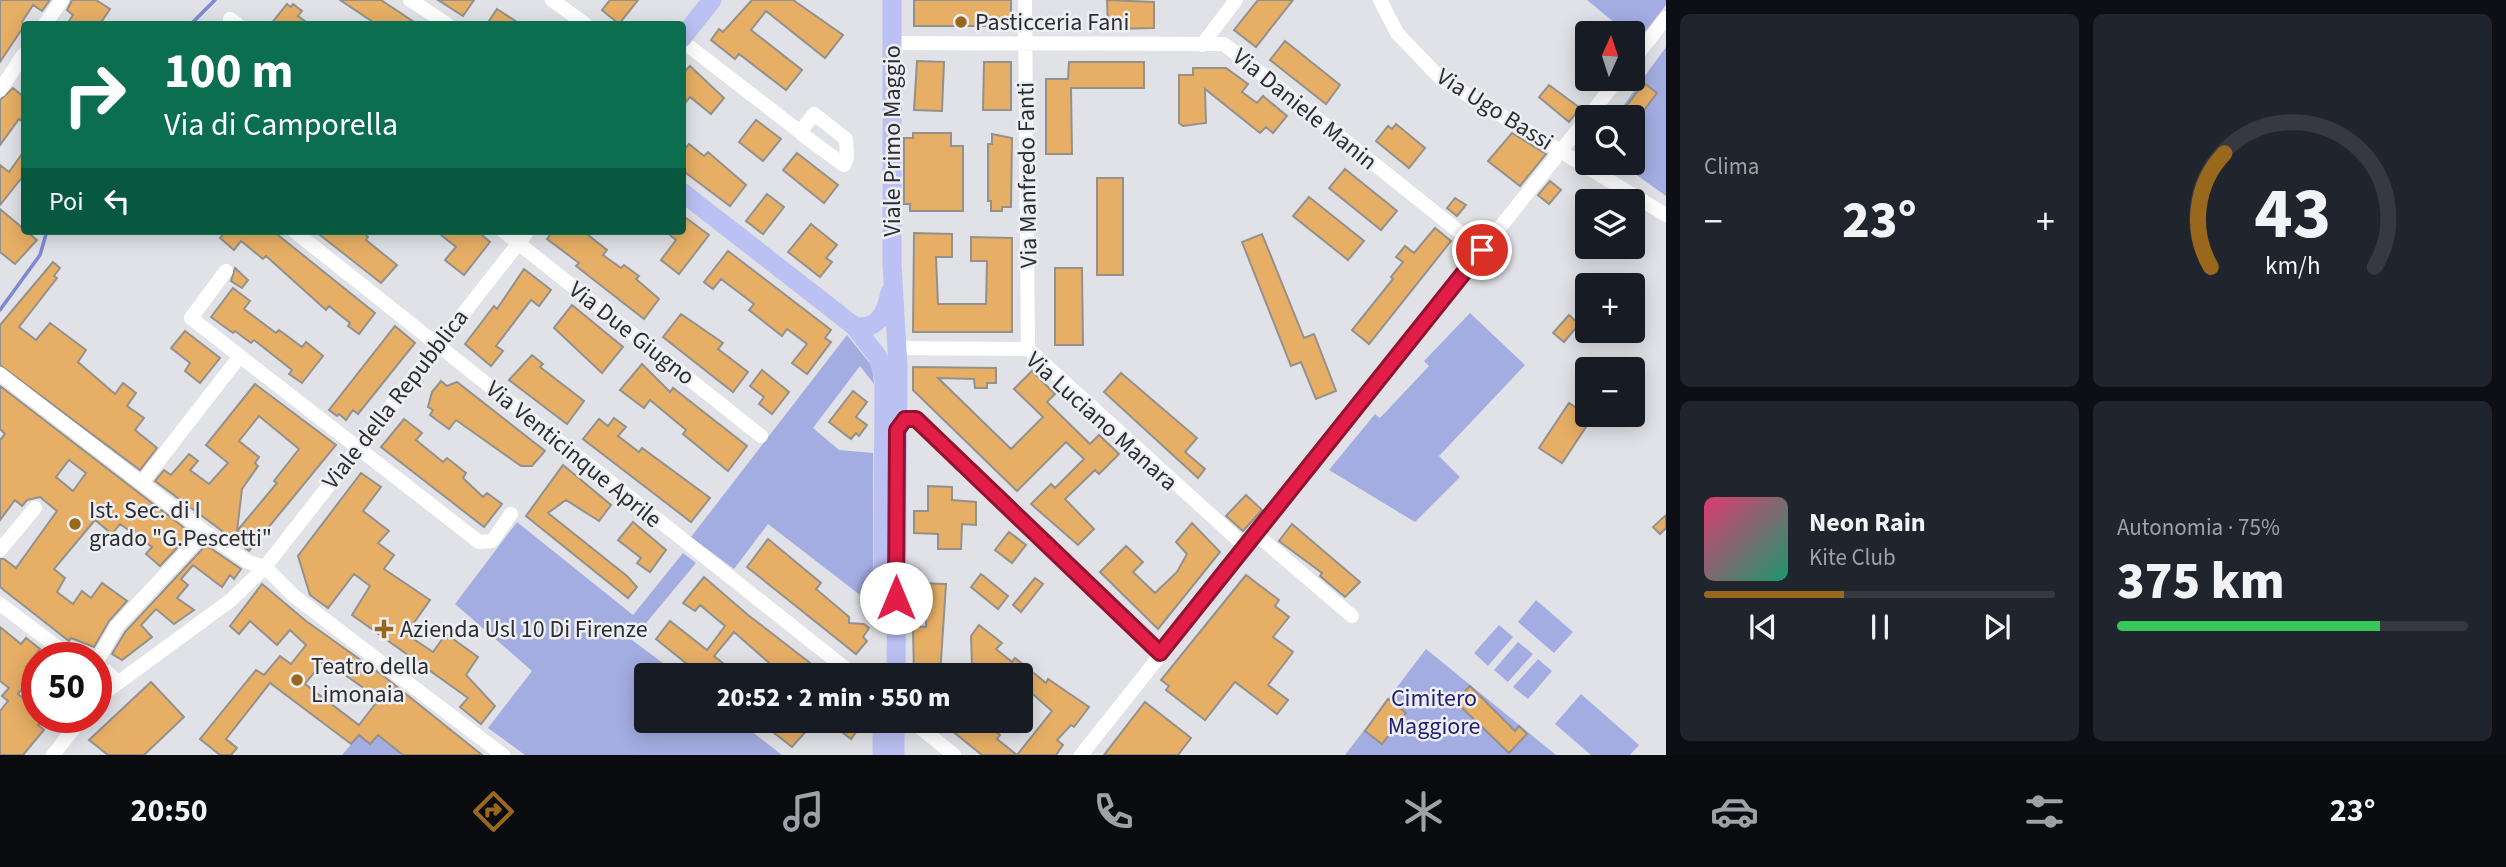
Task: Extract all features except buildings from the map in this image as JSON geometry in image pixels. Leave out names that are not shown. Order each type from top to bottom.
[{"type":"main road","points":[[686,34],[712,0]]},
{"type":"main road","name":"Viale Primo Maggio","points":[[892,0],[892,281],[897,348],[896,663]]},
{"type":"main road","points":[[686,195],[863,326],[873,348],[884,375],[882,663]]},
{"type":"main road","name":"Viale Primo Maggio","points":[[863,326],[886,310],[892,281]]},
{"type":"main road","points":[[882,733],[882,755]]},
{"type":"main road","points":[[895,733],[895,755]]},
{"type":"street","points":[[47,21],[62,0]]},
{"type":"street","points":[[410,0],[442,21]]},
{"type":"street","points":[[552,0],[581,21]]},
{"type":"street","name":"Via Manfredo Fanti","points":[[1025,0],[1028,349]]},
{"type":"street","points":[[1202,44],[1236,0]]},
{"type":"street","name":"Via Ugo Bassi","points":[[1380,0],[1397,33],[1441,79],[1666,215]]},
{"type":"street","points":[[1645,45],[1666,18]]},
{"type":"street","points":[[686,42],[800,132]]},
{"type":"street","name":"Via Daniele Manin","points":[[892,43],[1224,44],[1482,250]]},
{"type":"street","points":[[0,90],[21,58]]},
{"type":"street","points":[[1598,105],[1609,91]]},
{"type":"street","points":[[1080,755],[1575,134]]},
{"type":"street","name":"Via Venticinque Aprile","points":[[299,235],[438,343],[695,552],[838,663]]},
{"type":"street","name":"Viale della Repubblica","points":[[112,685],[208,618],[265,568],[523,237]]},
{"type":"street","name":"Via Due Giugno","points":[[523,237],[761,436]]},
{"type":"street","points":[[226,271],[191,318],[480,542],[492,541],[511,514]]},
{"type":"street","name":"Via Luciano Manara","points":[[897,348],[1028,349],[1246,547]]},
{"type":"street","points":[[147,477],[240,356]]},
{"type":"street","points":[[0,374],[205,532],[248,562],[265,568],[294,596],[503,755]]},
{"type":"street","points":[[897,430],[905,419],[916,419],[1160,653]]},
{"type":"street","points":[[0,550],[35,508]]},
{"type":"street","points":[[108,642],[117,626],[205,532]]},
{"type":"street","points":[[1256,534],[1352,617]]},
{"type":"street","points":[[0,604],[51,642]]},
{"type":"street","points":[[112,676],[117,681]]},
{"type":"street","points":[[53,755],[70,733]]},
{"type":"street","points":[[927,733],[954,755]]},
{"type":"green space","points":[[1587,0],[1666,0],[1666,5],[1645,32],[1645,21],[1612,21]]},
{"type":"green space","points":[[1666,47],[1666,196],[1637,175],[1645,175],[1645,105],[1624,105],[1634,91],[1645,91],[1645,76]]},
{"type":"green space","points":[[1470,313],[1525,365],[1439,456],[1460,477],[1415,522],[1329,470],[1375,414],[1380,418],[1429,366],[1424,361]]},
{"type":"green space","points":[[847,335],[872,366],[874,384],[860,366],[813,428],[839,450],[873,453],[873,605],[768,524],[734,569],[691,537]]},
{"type":"green space","points":[[517,522],[633,615],[683,553],[696,563],[632,640],[663,663],[634,663],[634,733],[754,733],[782,755],[525,755],[488,728],[532,671],[455,604]]},
{"type":"green space","points":[[1536,600],[1573,632],[1554,653],[1518,622]]},
{"type":"green space","points":[[1499,625],[1513,637],[1488,666],[1474,653]]},
{"type":"green space","points":[[1518,642],[1533,654],[1508,682],[1494,670]]},
{"type":"green space","name":"Cimitero Maggiore","points":[[1426,649],[1556,755],[1345,755]]},
{"type":"green space","points":[[1538,659],[1552,671],[1528,699],[1513,687]]},
{"type":"green space","points":[[1581,694],[1639,745],[1630,755],[1591,755],[1555,724]]},
{"type":"green space","points":[[359,735],[370,743],[378,735],[403,755],[342,755]]},
{"type":"waterway","points":[[194,21],[215,0]]},
{"type":"waterway","points":[[0,310],[40,255],[46,235]]},
{"type":"place","name":"Pasticceria Fani","points":[[961,22]]},
{"type":"place","name":"Ist. Sec. di I grado \"G.Pescetti\"","points":[[75,524]]},
{"type":"place","name":"Azienda Usl 10 Di Firenze","points":[[384,629]]},
{"type":"place","name":"Teatro della Limonaia","points":[[297,680]]},
{"type":"route","points":[[896,598],[897,430],[905,419],[911,418],[916,419],[954,454],[1160,653],[1482,250]]}]
